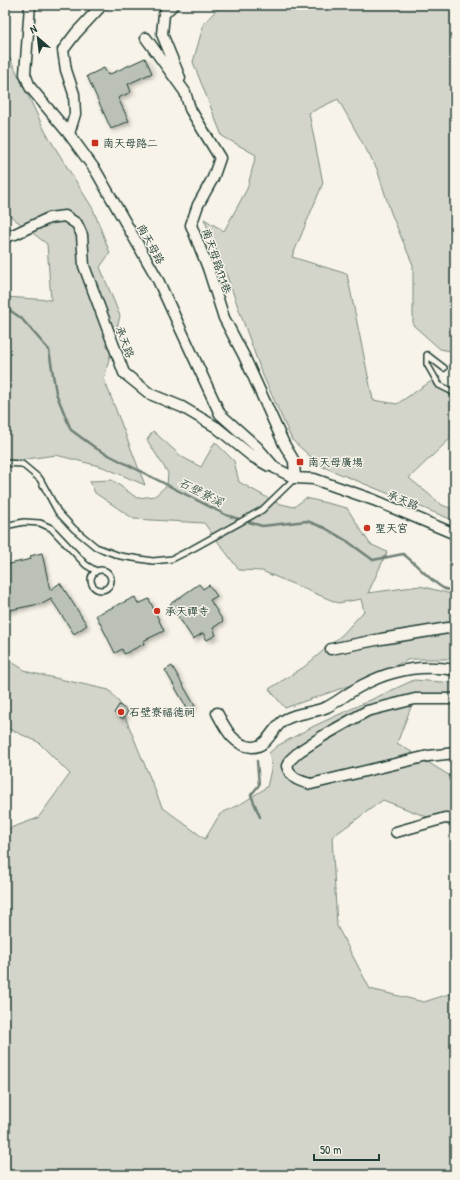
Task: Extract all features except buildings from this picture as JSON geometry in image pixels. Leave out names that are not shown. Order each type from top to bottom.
[{"type":"street","points":[[69,134],[75,114],[74,94],[66,70],[63,50],[76,33],[102,5]]},
{"type":"street","points":[[173,5],[164,14],[162,34],[185,92]]},
{"type":"street","name":"南天母路","points":[[31,6],[25,74],[30,87],[69,134],[96,171],[157,278],[220,414],[257,447],[274,468],[295,478]]},
{"type":"street","name":"南天母路171巷","points":[[146,38],[185,92],[190,109],[220,158],[213,178],[198,205],[191,225],[208,268],[224,318],[244,356],[284,444],[294,461],[295,478]]},
{"type":"street","name":"承天路","points":[[5,237],[15,234],[48,218],[65,216],[77,224],[82,235],[84,266],[124,373],[150,394],[182,407],[216,427],[253,457],[274,468]]},
{"type":"street","name":"承天路","points":[[295,478],[314,479],[374,500],[455,534]]},
{"type":"street","points":[[330,649],[381,638],[448,628],[455,629]]},
{"type":"street","points":[[217,713],[230,735],[246,746],[254,747],[264,743],[276,726],[286,719],[326,707],[361,686],[392,672],[421,667],[455,670]]},
{"type":"street","points":[[455,699],[415,699],[368,711],[300,751],[290,760],[287,766],[289,774],[299,781],[311,784],[428,756],[455,754]]},
{"type":"street","points":[[396,832],[445,818],[455,819]]},
{"type":"lane","points":[[444,368],[427,355],[427,364],[439,385],[455,394]]},
{"type":"lane","points":[[5,463],[22,464],[40,478],[58,512],[74,529],[96,547],[120,556],[153,561],[172,559],[262,510],[295,478]]},
{"type":"lane","points":[[5,526],[24,522],[40,523],[51,528],[86,565],[96,571]]},
{"type":"shaded area","points":[[221,5],[455,5],[455,352],[440,349],[413,325],[413,265],[391,213],[377,169],[338,99],[309,113],[323,183],[292,257],[347,274],[373,400],[397,404],[439,376],[455,404],[455,434],[409,478],[442,505],[455,510],[455,521],[321,466],[292,440],[261,371],[224,268],[204,219],[224,231],[247,189],[256,155],[222,136],[193,62],[204,23]]},
{"type":"shaded area","points":[[5,48],[46,133],[93,209],[110,253],[100,267],[120,316],[104,379],[145,485],[103,467],[56,455],[5,462],[5,297],[51,300],[47,244],[5,212]]},
{"type":"shaded area","points":[[153,431],[182,457],[201,467],[215,442],[234,461],[239,482],[277,503],[294,507],[306,498],[347,508],[370,544],[387,552],[368,593],[420,586],[455,595],[455,659],[410,659],[354,684],[285,708],[269,689],[304,667],[343,634],[364,611],[361,599],[338,603],[262,571],[239,570],[204,523],[134,519],[95,493],[90,481],[112,480],[137,498],[155,496],[167,485],[168,473],[147,440]]},
{"type":"shaded area","points":[[5,658],[28,672],[109,690],[119,702],[162,807],[205,839],[220,814],[244,802],[267,787],[272,765],[269,753],[277,746],[314,726],[414,680],[455,683],[455,704],[416,694],[397,743],[455,779],[455,823],[453,827],[383,800],[332,837],[337,926],[370,989],[424,1002],[455,992],[455,1175],[5,1175],[5,830],[38,818],[70,774],[38,742],[5,727]]},
{"type":"waterway","name":"石壁寮溪","points":[[5,307],[21,318],[49,350],[56,393],[71,430],[97,449],[226,515],[262,526],[307,521],[325,528],[347,541],[373,560],[403,554],[440,586],[445,589],[455,591]]},
{"type":"waterway","points":[[257,761],[259,785],[251,795],[260,817]]},
{"type":"place","name":"南天母路二","points":[[95,143]]},
{"type":"place","name":"南天母廣場","points":[[300,462]]},
{"type":"place","name":"聖天宮","points":[[367,528]]},
{"type":"place","name":"承天禪寺","points":[[157,611]]},
{"type":"place","name":"石壁寮福德祠","points":[[121,712]]}]
